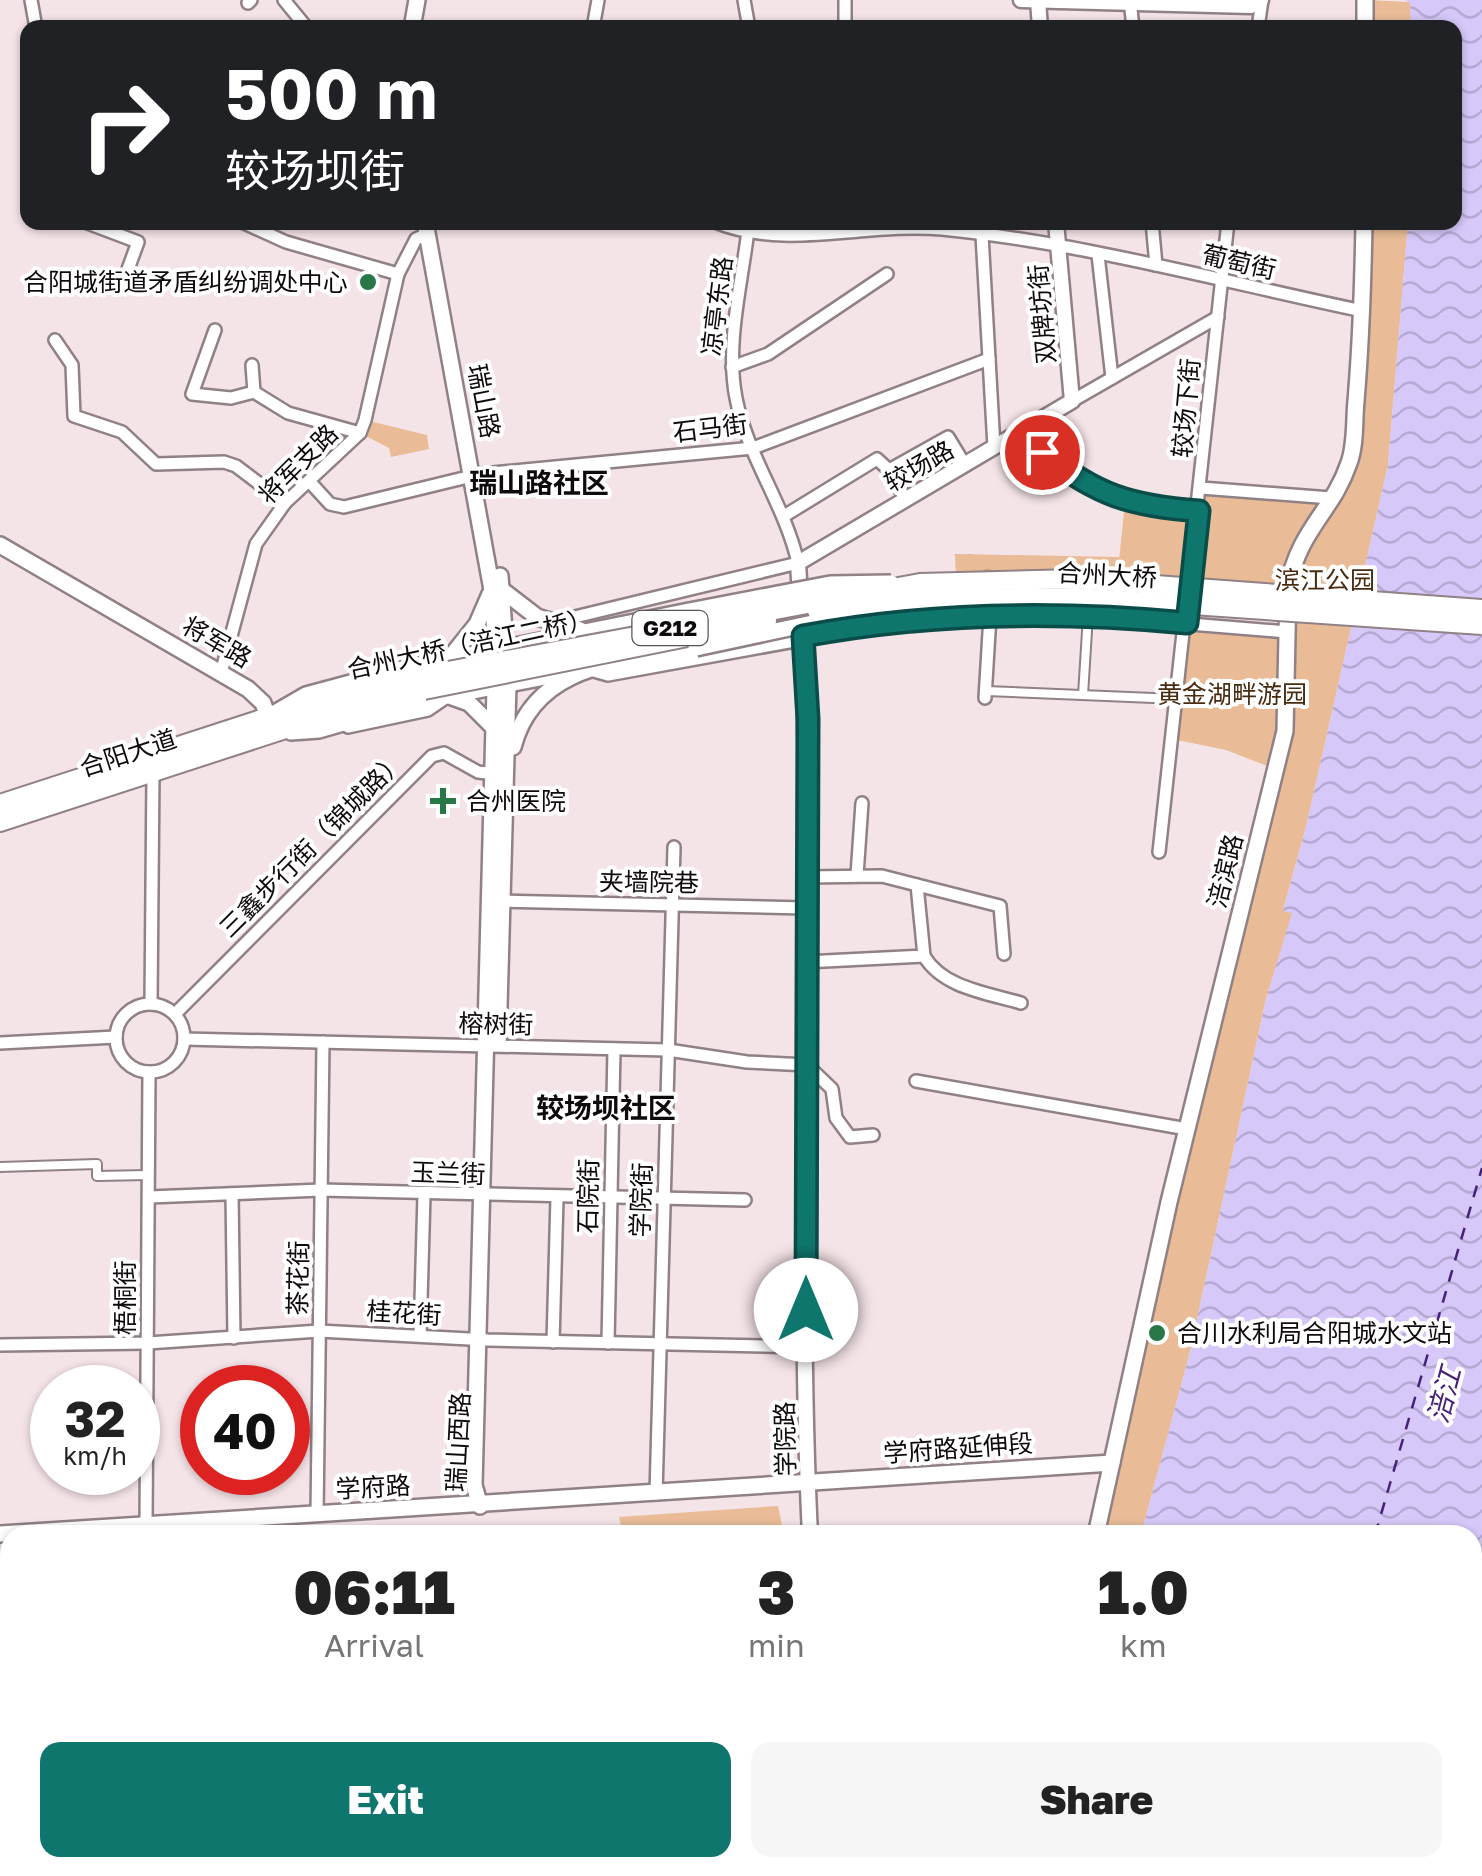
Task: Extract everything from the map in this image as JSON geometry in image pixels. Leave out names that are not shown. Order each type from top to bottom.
[{"type":"highway","name":"合州大桥","points":[[920,583],[1074,579],[1482,609]]},
{"type":"highway","name":"合州大桥（涪江二桥）","points":[[270,725],[422,683],[920,583]]},
{"type":"highway","name":"合州大桥","points":[[908,600],[1076,597],[1482,625]]},
{"type":"highway","name":"合州大桥（涪江二桥）","points":[[422,683],[833,608],[908,600]]},
{"type":"highway","name":"合阳大道","points":[[0,822],[154,771],[270,725]]},
{"type":"highway","name":"合阳大道","points":[[0,804],[270,725]]},
{"type":"main road","name":"瑞山路","points":[[429,230],[477,475],[497,590],[502,648]]},
{"type":"main road","name":"涪滨路","points":[[1098,1525],[1187,1129],[1285,731],[1292,564],[1305,533],[1331,498],[1351,458],[1363,311],[1364,230]]},
{"type":"main road","name":"将军路","points":[[0,546],[221,672],[263,703],[270,725]]},
{"type":"main road","points":[[270,725],[306,695],[450,659],[830,584],[920,583]]},
{"type":"main road","points":[[450,659],[497,590],[522,607],[584,632]]},
{"type":"main road","points":[[270,725],[319,730],[448,696],[833,621],[908,600]]},
{"type":"main road","name":"瑞山西路","points":[[480,1506],[502,773],[502,648]]},
{"type":"main road","points":[[502,773],[529,707],[546,690],[586,668]]},
{"type":"main road","name":"瑞山西路","points":[[502,685],[497,730],[502,773]]},
{"type":"main road","points":[[448,696],[469,702],[497,730]]},
{"type":"main road","name":"学府路延伸段","points":[[808,1483],[1112,1463]]},
{"type":"main road","name":"学府路","points":[[146,1525],[808,1483]]},
{"type":"street","points":[[284,0],[300,20]]},
{"type":"street","points":[[1022,0],[1251,6],[1261,0]]},
{"type":"street","points":[[106,230],[138,242],[124,280]]},
{"type":"street","points":[[260,230],[286,242],[398,274]]},
{"type":"street","name":"将军支路","points":[[221,672],[249,557],[285,503],[360,433],[398,274],[424,230]]},
{"type":"street","name":"凉亭东路","points":[[748,230],[732,367],[736,399],[752,448],[784,516],[798,563]]},
{"type":"street","name":"葡萄街","points":[[941,230],[1058,246],[1363,311]]},
{"type":"street","name":"双牌坊街","points":[[1057,230],[1072,402]]},
{"type":"street","points":[[1153,230],[1156,266]]},
{"type":"street","name":"较场下街","points":[[1159,852],[1227,230]]},
{"type":"street","points":[[982,235],[994,448]]},
{"type":"street","points":[[1098,255],[1112,378]]},
{"type":"street","points":[[732,367],[768,354],[887,274]]},
{"type":"street","name":"较场路","points":[[798,563],[1218,316]]},
{"type":"street","points":[[215,330],[192,394],[231,398],[254,392],[288,413],[360,433]]},
{"type":"street","points":[[55,340],[72,365],[72,412],[78,419],[122,432],[156,464],[236,466],[285,503]]},
{"type":"street","name":"石马街","points":[[308,481],[330,504],[344,507],[477,475],[752,448],[989,358]]},
{"type":"street","points":[[252,365],[254,392]]},
{"type":"street","points":[[1015,436],[1082,484],[1111,496],[1157,508],[1199,511]]},
{"type":"street","points":[[889,470],[948,437],[964,465]]},
{"type":"street","points":[[784,516],[877,459],[889,470],[906,500]]},
{"type":"street","points":[[1201,488],[1331,498]]},
{"type":"street","points":[[554,622],[798,563]]},
{"type":"street","name":"学院路","points":[[798,563],[808,719],[805,908],[810,1525]]},
{"type":"street","points":[[990,616],[985,694],[1178,699]]},
{"type":"street","points":[[586,668],[608,675],[803,636],[916,619],[1088,616],[1287,632]]},
{"type":"street","points":[[1083,695],[1088,616]]},
{"type":"street","name":"三鑫步行街（锦城路）","points":[[175,1014],[432,756],[444,753],[478,772],[502,773]]},
{"type":"street","points":[[151,1004],[154,771]]},
{"type":"street","points":[[858,874],[862,802]]},
{"type":"street","name":"学院街","points":[[656,1494],[674,847]]},
{"type":"street","points":[[806,877],[858,874],[1000,906],[1004,954]]},
{"type":"street","points":[[918,885],[924,956],[932,970],[964,987],[1022,1003]]},
{"type":"street","name":"夹墙院巷","points":[[498,901],[805,908]]},
{"type":"street","points":[[806,962],[924,956]]},
{"type":"street","points":[[151,1004],[175,1014],[184,1039],[177,1058],[149,1072],[122,1057],[116,1037],[131,1010],[151,1004]]},
{"type":"street","points":[[0,1043],[116,1037]]},
{"type":"street","name":"榕树街","points":[[184,1039],[668,1050],[747,1062],[807,1065]]},
{"type":"street","name":"茶花街","points":[[318,1516],[323,1042]]},
{"type":"street","name":"石院街","points":[[608,1343],[614,1049]]},
{"type":"street","points":[[807,1065],[832,1089],[836,1118],[850,1137],[874,1135]]},
{"type":"street","name":"梧桐街","points":[[146,1525],[149,1072]]},
{"type":"street","points":[[916,1080],[1187,1129]]},
{"type":"street","points":[[0,1167],[97,1164],[97,1176],[149,1175]]},
{"type":"street","name":"玉兰街","points":[[148,1197],[321,1190],[488,1197],[745,1200]]},
{"type":"street","points":[[232,1194],[234,1338]]},
{"type":"street","points":[[420,1336],[424,1195]]},
{"type":"street","points":[[553,1342],[557,1198]]},
{"type":"street","name":"桂花街","points":[[0,1345],[148,1343],[320,1331],[484,1340],[806,1347]]},
{"type":"green space","points":[[1365,0],[1410,2],[1409,20],[1365,20]]},
{"type":"green space","name":"滨江公园","points":[[1363,230],[1407,230],[1388,465],[1306,827],[1283,910],[1293,912],[1266,999],[1190,1352],[1144,1525],[1098,1525],[1275,769],[1226,750],[1172,739],[1187,623],[1286,632],[1287,587],[1118,571],[1125,502],[1198,511],[1201,488],[1331,498],[1344,478]]},
{"type":"green space","points":[[365,420],[427,435],[429,449],[391,457],[389,448],[360,433]]},
{"type":"green space","points":[[1184,525],[1179,588],[956,581],[955,554],[1119,557]]},
{"type":"green space","points":[[778,1506],[782,1525],[621,1525],[619,1517]]},
{"type":"water","name":"涪江","points":[[1405,0],[1482,0],[1482,1525],[1144,1525],[1190,1352],[1266,999],[1292,913],[1283,911],[1306,827],[1388,465],[1407,230],[1462,230],[1462,20],[1409,20],[1410,3]]},
{"type":"ferry route","points":[[1378,1525],[1482,1168]]},
{"type":"place","name":"合阳城街道矛盾纠纷调处中心","points":[[368,282]]},
{"type":"place","name":"合州医院","points":[[443,801]]},
{"type":"place","name":"合川水利局合阳城水文站","points":[[1157,1333]]},
{"type":"district","name":"瑞山路社区","points":[[539,483]]},
{"type":"district","name":"较场坝社区","points":[[606,1108]]},
{"type":"route","points":[[806,1310],[808,719],[803,636],[952,617],[1080,615],[1187,623],[1199,511],[1125,502],[1082,484],[1042,452]]},
{"type":"park label","name":"黄金湖畔游园","points":[[1232,694]]}]
